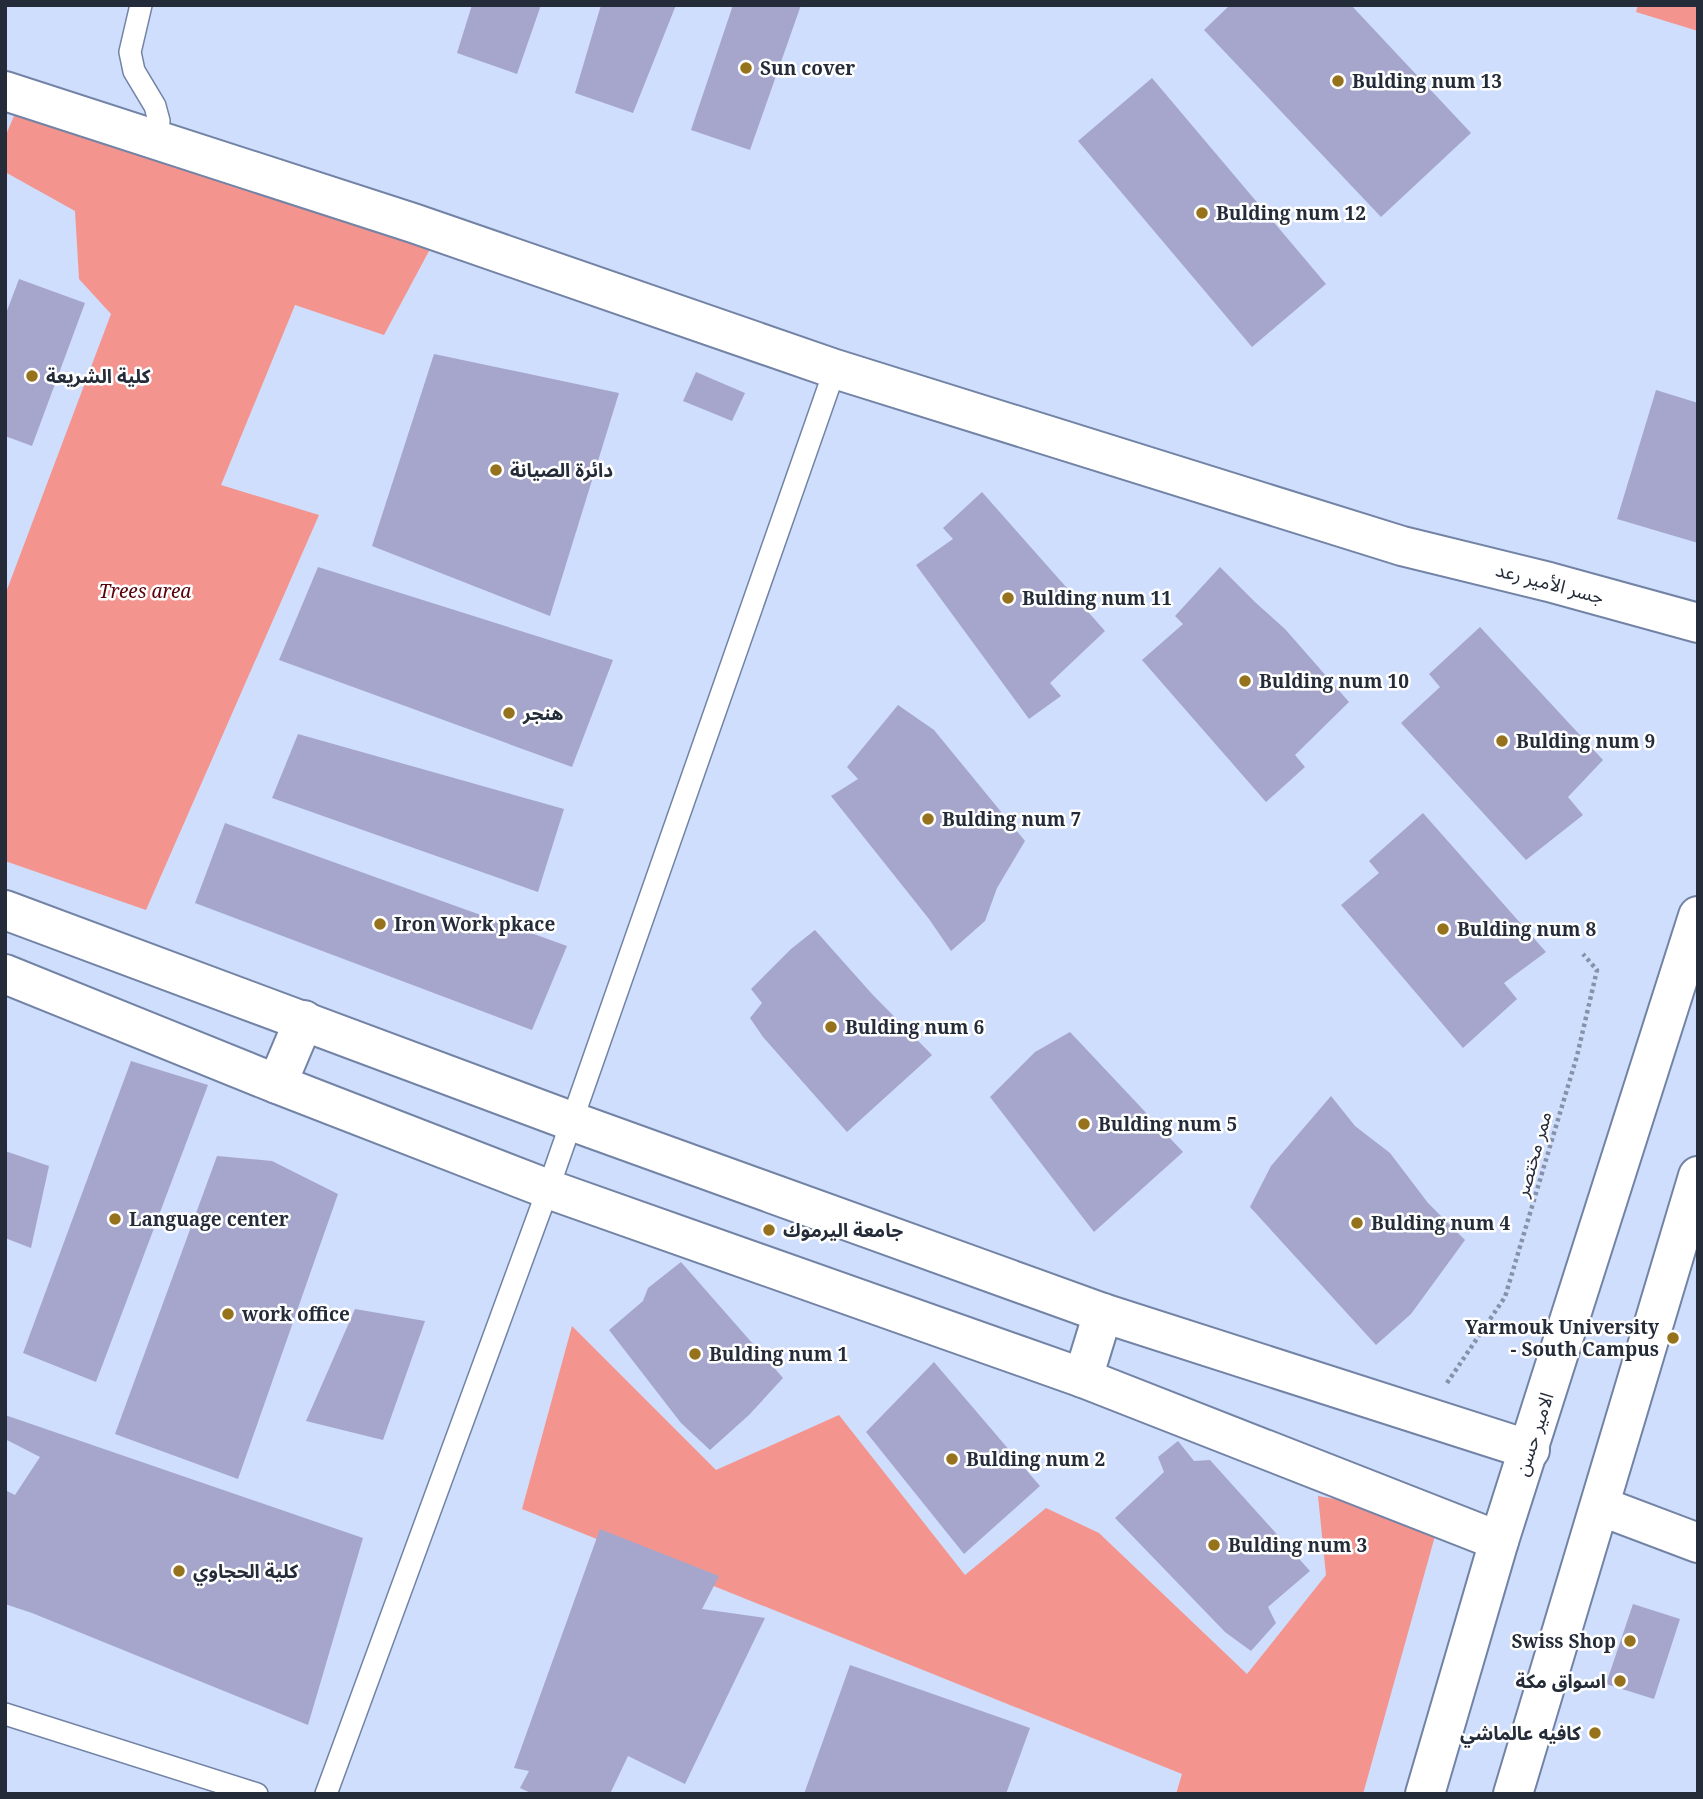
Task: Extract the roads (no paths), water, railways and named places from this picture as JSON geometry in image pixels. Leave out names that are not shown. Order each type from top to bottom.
[{"type":"street","name":"جسر الأمير رعد","points":[[5,91],[413,223],[835,369],[1402,546],[1549,582],[1698,623]]},
{"type":"street","points":[[5,910],[571,1121],[1103,1313],[1530,1450]]},
{"type":"street","name":"الامير حسن","points":[[1425,1794],[1499,1541],[1698,916]]},
{"type":"street","points":[[5,974],[277,1084],[548,1189],[1083,1378],[1499,1541]]},
{"type":"street","points":[[277,1084],[304,1020]]},
{"type":"street","points":[[1513,1794],[1698,1176]]},
{"type":"street","points":[[1083,1378],[1103,1313]]},
{"type":"street","points":[[1600,1506],[1698,1542]]},
{"type":"lane","points":[[141,5],[130,52],[134,71],[155,106],[159,121],[157,140]]},
{"type":"lane","points":[[326,1794],[548,1189],[835,369]]},
{"type":"lane","points":[[5,1714],[257,1794]]},
{"type":"place","name":"Sun cover","points":[[746,68]]},
{"type":"place","name":"Bulding num 13","points":[[1338,81]]},
{"type":"place","name":"Bulding num 12","points":[[1202,213]]},
{"type":"place","name":"كلية الشريعة","points":[[32,376]]},
{"type":"place","name":"دائرة الصيانة","points":[[496,470]]},
{"type":"place","name":"Bulding num 11","points":[[1008,598]]},
{"type":"place","name":"Bulding num 10","points":[[1245,681]]},
{"type":"place","name":"هنجر","points":[[509,713]]},
{"type":"place","name":"Bulding num 9","points":[[1502,741]]},
{"type":"place","name":"Bulding num 7","points":[[928,819]]},
{"type":"place","name":"Iron Work pkace","points":[[380,924]]},
{"type":"place","name":"Bulding num 8","points":[[1443,929]]},
{"type":"place","name":"Bulding num 6","points":[[831,1027]]},
{"type":"place","name":"Bulding num 5","points":[[1084,1124]]},
{"type":"place","name":"Language center","points":[[115,1219]]},
{"type":"place","name":"Bulding num 4","points":[[1357,1223]]},
{"type":"place","name":"جامعة اليرموك","points":[[769,1230]]},
{"type":"place","name":"work office","points":[[228,1314]]},
{"type":"place","name":"Yarmouk University - South Campus","points":[[1673,1338]]},
{"type":"place","name":"Bulding num 1","points":[[695,1354]]},
{"type":"place","name":"Bulding num 2","points":[[952,1459]]},
{"type":"place","name":"Bulding num 3","points":[[1214,1545]]},
{"type":"place","name":"كلية الحجاوي","points":[[179,1571]]},
{"type":"place","name":"Swiss Shop","points":[[1630,1641]]},
{"type":"place","name":"اسواق مكة","points":[[1620,1681]]},
{"type":"place","name":"كافيه عالماشي","points":[[1595,1733]]},
{"type":"park label","name":"Trees area","points":[[145,591]]}]
